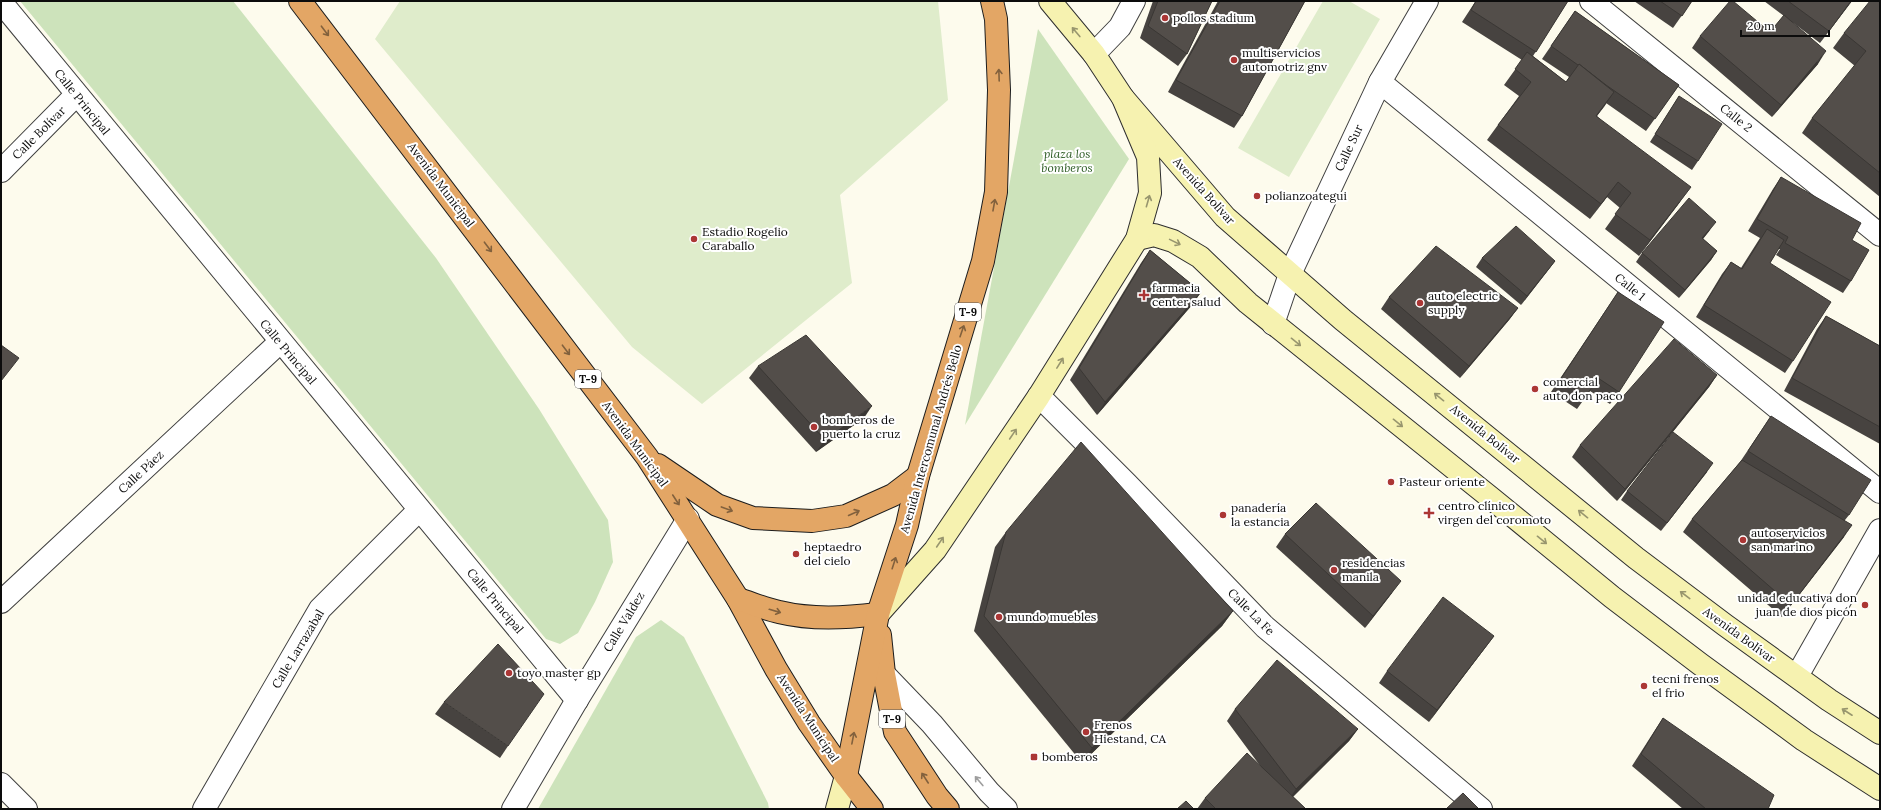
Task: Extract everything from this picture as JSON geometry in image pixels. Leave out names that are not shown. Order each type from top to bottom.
[{"type":"highway","name":"Avenida Intercomunal Andrés Bello","points":[[878,614],[907,525],[918,476],[983,261],[996,192],[999,90],[996,19],[992,1]]},
{"type":"highway","name":"Avenida Municipal","points":[[306,5],[647,457],[738,599],[776,669],[809,722],[846,776],[872,809]]},
{"type":"highway","name":"T-9","points":[[647,457],[717,505],[754,518],[812,521],[846,516],[893,495],[918,476]]},
{"type":"highway","points":[[738,599],[780,612],[820,618],[878,614]]},
{"type":"highway","name":"T-9","points":[[878,614],[884,674],[895,732],[937,796],[948,809]]},
{"type":"highway","name":"T-9","points":[[846,776],[878,614]]},
{"type":"street","points":[[878,614],[935,550],[1039,396],[1137,239],[1150,193],[1148,157],[1123,98],[1094,54],[1050,1]]},
{"type":"street","points":[[1094,54],[1120,27],[1134,1]]},
{"type":"street","name":"Calle Sur","points":[[1273,324],[1290,274],[1380,82],[1427,1]]},
{"type":"street","name":"Calle 2","points":[[1591,1],[1880,235]]},
{"type":"street","name":"Calle Principal","points":[[1,2],[280,342],[577,700]]},
{"type":"street","name":"Calle 1","points":[[1380,82],[1880,492]]},
{"type":"street","name":"Calle Bolívar","points":[[1,171],[76,94]]},
{"type":"street","name":"Avenida Bolívar","points":[[1123,98],[1225,217],[1343,320],[1636,558],[1796,676],[1880,733]]},
{"type":"street","points":[[1137,239],[1154,235],[1173,241],[1200,257],[1248,303],[1273,324],[1491,498],[1612,598],[1804,740],[1880,789]]},
{"type":"street","name":"Calle Páez","points":[[1,602],[280,342]]},
{"type":"street","name":"Calle La Fe","points":[[1039,396],[1127,484],[1265,627],[1481,809]]},
{"type":"street","name":"Calle Larrazabal","points":[[204,809],[320,609],[419,510]]},
{"type":"street","name":"Calle Valdez","points":[[513,809],[577,700],[688,519]]},
{"type":"street","points":[[1796,676],[1880,530]]},
{"type":"street","name":"T-9","points":[[884,674],[932,724],[989,792],[1006,809]]},
{"type":"street","points":[[837,809],[846,776]]},
{"type":"street","points":[[1,784],[26,809]]},
{"type":"green space","points":[[20,1],[233,1],[436,258],[539,409],[608,520],[613,562],[595,602],[578,633],[560,644],[546,639]]},
{"type":"green space","name":"Estadio Rogelio Caraballo","points":[[400,1],[938,1],[948,100],[840,195],[852,283],[702,404],[632,347],[375,39]]},
{"type":"green space","points":[[1323,1],[1349,1],[1380,19],[1289,177],[1238,148]]},
{"type":"green space","name":"plaza los bomberos","points":[[1038,29],[1129,159],[965,425]]},
{"type":"green space","points":[[661,620],[684,637],[768,803],[769,809],[538,809],[636,637]]},
{"type":"building","points":[[1158,1],[1212,1],[1187,54],[1148,26]]},
{"type":"building","points":[[1220,1],[1305,1],[1242,116],[1176,80]]},
{"type":"building","points":[[1476,1],[1568,1],[1536,52],[1471,10]]},
{"type":"building","points":[[1660,1],[1692,1],[1682,16]]},
{"type":"building","points":[[1730,1],[1733,1],[1770,32],[1784,15],[1826,51],[1781,105],[1700,36]]},
{"type":"building","points":[[1788,1],[1851,1],[1829,31]]},
{"type":"building","points":[[1870,1],[1880,1],[1880,173],[1812,118],[1866,51],[1844,33]]},
{"type":"building","points":[[1575,11],[1679,85],[1655,119],[1579,64],[1578,65],[1551,46]]},
{"type":"building","points":[[1527,52],[1566,82],[1579,64],[1614,92],[1596,116],[1691,187],[1650,240],[1615,214],[1631,193],[1618,182],[1601,204],[1498,125],[1531,82],[1515,69]]},
{"type":"building","points":[[1679,96],[1722,124],[1698,161],[1655,134]]},
{"type":"building","points":[[1781,177],[1861,223],[1852,240],[1869,250],[1851,281],[1785,243],[1788,237],[1757,219]]},
{"type":"building","points":[[1689,198],[1716,222],[1702,238],[1717,251],[1685,290],[1642,253]]},
{"type":"building","points":[[1516,226],[1555,261],[1527,296],[1482,258]]},
{"type":"building","points":[[1767,229],[1784,240],[1770,263],[1831,302],[1793,361],[1704,305],[1731,262],[1742,269]]},
{"type":"building","points":[[1436,246],[1518,308],[1469,366],[1389,297]]},
{"type":"building","points":[[1150,250],[1201,292],[1105,402],[1079,368]]},
{"type":"building","points":[[1618,292],[1664,322],[1619,392],[1598,378],[1586,396],[1560,380]]},
{"type":"building","points":[[1826,316],[1880,346],[1880,427],[1792,378]]},
{"type":"building","points":[[806,335],[872,406],[825,440],[758,366]]},
{"type":"building","points":[[1674,339],[1717,375],[1625,489],[1580,445]]},
{"type":"building","points":[[1,345],[19,358],[1,381]]},
{"type":"building","points":[[1771,416],[1871,480],[1849,515],[1748,451]]},
{"type":"building","points":[[1673,432],[1713,463],[1667,523],[1627,491]]},
{"type":"building","points":[[1081,442],[1233,611],[1092,748],[984,616],[1006,532]]},
{"type":"building","points":[[1742,460],[1852,525],[1791,605],[1692,519]]},
{"type":"building","name":"residencias manila","points":[[1316,503],[1401,581],[1373,616],[1285,534]]},
{"type":"building","points":[[1443,597],[1494,636],[1437,710],[1387,671]]},
{"type":"building","points":[[498,644],[544,694],[508,746],[444,702]]},
{"type":"building","points":[[1277,660],[1358,729],[1296,789],[1235,709]]},
{"type":"building","points":[[1663,718],[1774,795],[1768,809],[1706,809],[1641,754]]},
{"type":"building","points":[[1247,753],[1306,809],[1216,809],[1205,798]]},
{"type":"building","points":[[1463,793],[1479,809],[1446,809]]},
{"type":"building","points":[[1186,801],[1194,809],[1177,809]]},
{"type":"place","name":"pollos stadium","points":[[1165,18]]},
{"type":"place","name":"multiservicios automotriz gnv","points":[[1234,60]]},
{"type":"place","name":"polianzoategui","points":[[1257,196]]},
{"type":"place","name":"Estadio Rogelio Caraballo","points":[[694,239]]},
{"type":"place","name":"farmacia center salud","points":[[1144,295]]},
{"type":"place","name":"auto electric supply","points":[[1420,303]]},
{"type":"place","name":"comercial auto don paco","points":[[1535,389]]},
{"type":"place","name":"bomberos de puerto la cruz","points":[[814,427]]},
{"type":"place","name":"Pasteur oriente","points":[[1391,482]]},
{"type":"place","name":"centro clínico virgen del coromoto","points":[[1429,513]]},
{"type":"place","name":"panadería la estancia","points":[[1223,515]]},
{"type":"place","name":"autoservicios san marino","points":[[1743,540]]},
{"type":"place","name":"heptaedro del cielo","points":[[796,554]]},
{"type":"place","name":"residencias manila","points":[[1334,570]]},
{"type":"place","name":"unidad educativa don juan de dios picón","points":[[1865,605]]},
{"type":"place","name":"mundo muebles","points":[[999,617]]},
{"type":"place","name":"toyo master gp","points":[[509,673]]},
{"type":"place","name":"tecni frenos el frio","points":[[1644,686]]},
{"type":"place","name":"Frenos Hiestand, CA","points":[[1086,732]]},
{"type":"place","name":"bomberos","points":[[1034,757]]}]
